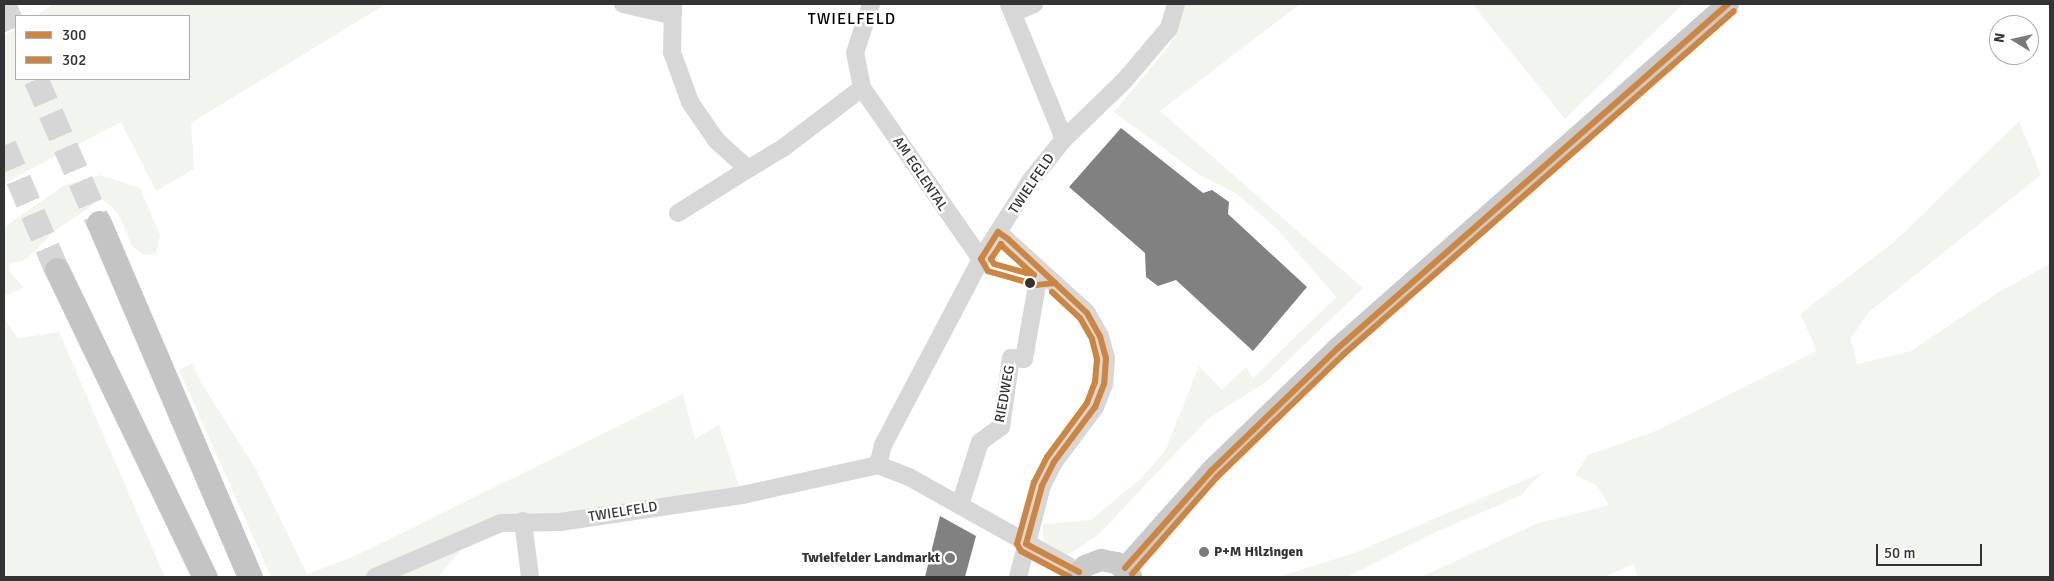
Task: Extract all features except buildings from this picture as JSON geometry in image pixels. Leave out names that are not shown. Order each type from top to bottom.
[{"type":"highway","points":[[99,223],[250,577]]},
{"type":"highway","points":[[57,270],[205,577]]},
{"type":"main road","points":[[1077,575],[1101,560],[1128,572],[1211,471],[1338,348],[1728,4]]},
{"type":"street","points":[[623,4],[672,9],[672,52],[690,102],[716,140],[748,169]]},
{"type":"street","name":"AM EGLENTAL","points":[[871,4],[855,53],[862,88],[981,259]]},
{"type":"street","points":[[1011,8],[1034,4]]},
{"type":"street","points":[[1064,139],[1124,82],[1169,28],[1176,4]]},
{"type":"street","name":"TWIELFELD","points":[[375,577],[478,530],[523,521],[560,522],[742,495],[878,465],[883,445],[981,259],[1031,180],[1064,139],[1011,8]]},
{"type":"street","points":[[678,213],[783,148],[862,88]]},
{"type":"street","points":[[998,232],[1087,313],[1100,336],[1106,358],[1104,384],[1095,407],[1054,462],[1042,486],[1018,577]]},
{"type":"street","name":"RIEDWEG","points":[[960,506],[980,442],[1001,427],[1011,358],[1024,359],[1037,285]]},
{"type":"street","points":[[878,465],[909,477],[1077,575]]},
{"type":"street","points":[[523,521],[530,577]]},
{"type":"shaded area","points":[[54,4],[386,4],[191,123],[194,169],[156,191],[121,122],[4,183],[4,36],[15,29],[15,80],[190,80],[190,15],[37,15]]},
{"type":"shaded area","points":[[1182,4],[1300,4],[1160,111],[1363,288],[1266,382],[1209,418],[1098,535],[1064,557],[1044,544],[1043,524],[1091,520],[1140,479],[1165,451],[1199,366],[1222,390],[1246,367],[1253,378],[1336,297],[1276,228],[1237,194],[1198,174],[1114,112],[1170,45]]},
{"type":"shaded area","points":[[1472,4],[1683,4],[1565,119]]},
{"type":"shaded area","points":[[2019,121],[2041,175],[1869,312],[1851,338],[1857,364],[1911,351],[2002,290],[2050,264],[2050,577],[1637,577],[1634,564],[1604,577],[1421,577],[1538,523],[1609,505],[1597,486],[1575,475],[1588,455],[1653,432],[1817,351],[1800,314],[1894,242]]},
{"type":"shaded area","points":[[100,175],[140,188],[160,235],[156,254],[144,255],[132,246],[118,213],[102,199],[56,230],[24,261],[10,263],[9,271],[24,288],[4,296],[4,227],[65,185]]},
{"type":"shaded area","points":[[4,319],[18,338],[59,332],[165,577],[4,577]]},
{"type":"shaded area","points":[[192,363],[202,384],[257,471],[307,574],[353,557],[683,394],[695,439],[719,425],[742,495],[478,530],[438,577],[271,577],[179,370]]},
{"type":"shaded area","points":[[1543,472],[1520,496],[1438,531],[1347,577],[1278,577],[1354,553]]},
{"type":"tunnel","points":[[4,5],[15,31]]},
{"type":"tunnel","points":[[36,80],[99,223]]},
{"type":"tunnel","points":[[4,145],[57,270]]},
{"type":"transit line","name":"300","points":[[1125,568],[1211,471],[1338,348],[1728,4]]},
{"type":"transit line","name":"302","points":[[1132,574],[1217,477],[1344,354],[1734,11]]},
{"type":"transit line","name":"300","points":[[998,232],[1008,239],[1055,283],[1037,285],[988,271],[981,259],[998,232]]},
{"type":"transit line","name":"302","points":[[1001,244],[1002,246],[1034,275],[994,264],[991,259],[1001,244]]},
{"type":"transit line","name":"300","points":[[1055,283],[1087,313],[1100,336],[1106,358],[1104,384],[1095,407],[1054,462],[1042,486],[1026,544],[1079,572]]},
{"type":"transit line","name":"302","points":[[1052,292],[1080,318],[1092,339],[1097,359],[1095,382],[1087,403],[1047,457],[1034,482],[1017,544],[1021,551],[1070,577]]},
{"type":"place","name":"P+M Hilzingen","points":[[1204,552]]},
{"type":"place","name":"Twielfelder Landmarkt","points":[[950,558]]},
{"type":"district","name":"TWIELFELD","points":[[852,19]]}]
